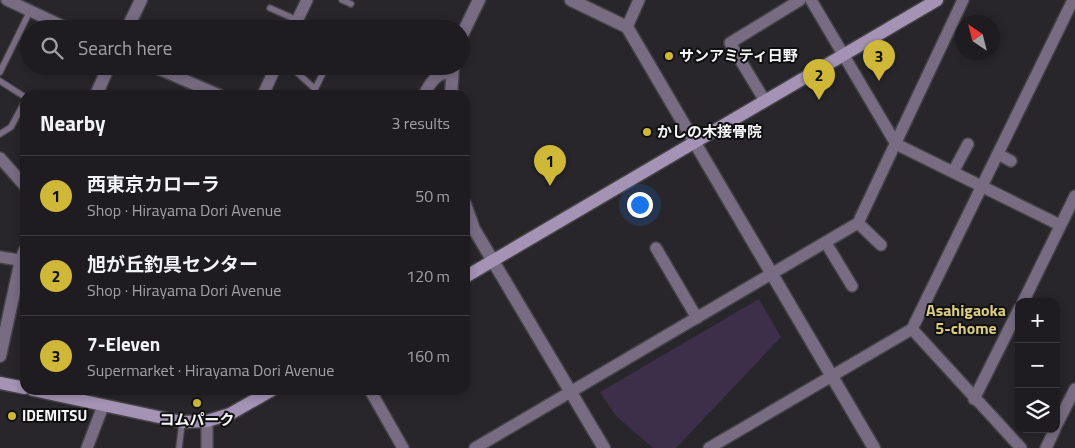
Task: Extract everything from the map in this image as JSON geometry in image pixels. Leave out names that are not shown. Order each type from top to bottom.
[{"type":"main road","points":[[470,274],[937,0]]},
{"type":"main road","points":[[0,383],[20,387]]},
{"type":"main road","points":[[55,395],[182,422],[207,421],[230,414],[263,395]]},
{"type":"street","points":[[7,0],[49,20]]},
{"type":"street","points":[[131,20],[140,0]]},
{"type":"street","points":[[297,20],[307,0]]},
{"type":"street","points":[[469,20],[479,0]]},
{"type":"street","points":[[571,0],[627,27],[874,448]]},
{"type":"street","points":[[627,27],[639,0]]},
{"type":"street","points":[[765,101],[730,43],[800,0]]},
{"type":"street","points":[[811,0],[896,144],[1060,225]]},
{"type":"street","points":[[475,448],[858,223],[963,0]]},
{"type":"street","points":[[709,448],[912,329],[1073,0]]},
{"type":"street","points":[[98,90],[106,75]]},
{"type":"street","points":[[173,75],[207,90]]},
{"type":"street","points":[[265,90],[272,75]]},
{"type":"street","points":[[427,90],[432,80],[441,75]]},
{"type":"street","points":[[452,90],[453,75]]},
{"type":"street","points":[[953,172],[968,144]]},
{"type":"street","points":[[998,154],[1011,161]]},
{"type":"street","points":[[0,158],[20,180]]},
{"type":"street","points":[[1024,298],[1075,196]]},
{"type":"street","points":[[470,218],[474,229],[604,448]]},
{"type":"street","points":[[858,223],[881,245]]},
{"type":"street","points":[[826,243],[852,286]]},
{"type":"street","points":[[656,248],[697,318]]},
{"type":"street","points":[[0,257],[20,257]]},
{"type":"street","points":[[0,356],[20,274]]},
{"type":"street","points":[[974,399],[1015,318]]},
{"type":"street","points":[[912,329],[974,399],[1021,448]]},
{"type":"street","points":[[1060,420],[1075,389]]},
{"type":"street","points":[[373,395],[402,448]]},
{"type":"street","points":[[87,448],[103,406]]},
{"type":"street","points":[[207,421],[207,448]]},
{"type":"street","points":[[1046,448],[1054,433]]},
{"type":"lane","points":[[342,0],[351,4]]},
{"type":"lane","points":[[270,8],[288,20]]},
{"type":"lane","points":[[26,20],[30,11]]},
{"type":"lane","points":[[0,72],[20,31]]},
{"type":"lane","points":[[300,75],[315,89],[322,75]]},
{"type":"lane","points":[[0,81],[20,94]]},
{"type":"lane","points":[[0,134],[11,127],[20,110]]},
{"type":"lane","points":[[179,448],[182,422]]},
{"type":"shaded area","points":[[759,299],[781,337],[676,448],[653,448],[616,416],[600,392]]},
{"type":"place","name":"サンアミティ日野","points":[[669,56]]},
{"type":"place","name":"7-Eleven","points":[[879,81]]},
{"type":"place","name":"旭が丘釣具センター","points":[[819,100]]},
{"type":"place","name":"かしの木接骨院","points":[[647,132]]},
{"type":"place","name":"西東京カローラ","points":[[550,186]]},
{"type":"place","name":"コムパーク","points":[[197,403]]},
{"type":"place","name":"IDEMITSU","points":[[12,416]]},
{"type":"district","name":"Asahigaoka 5-chome","points":[[966,319]]}]
